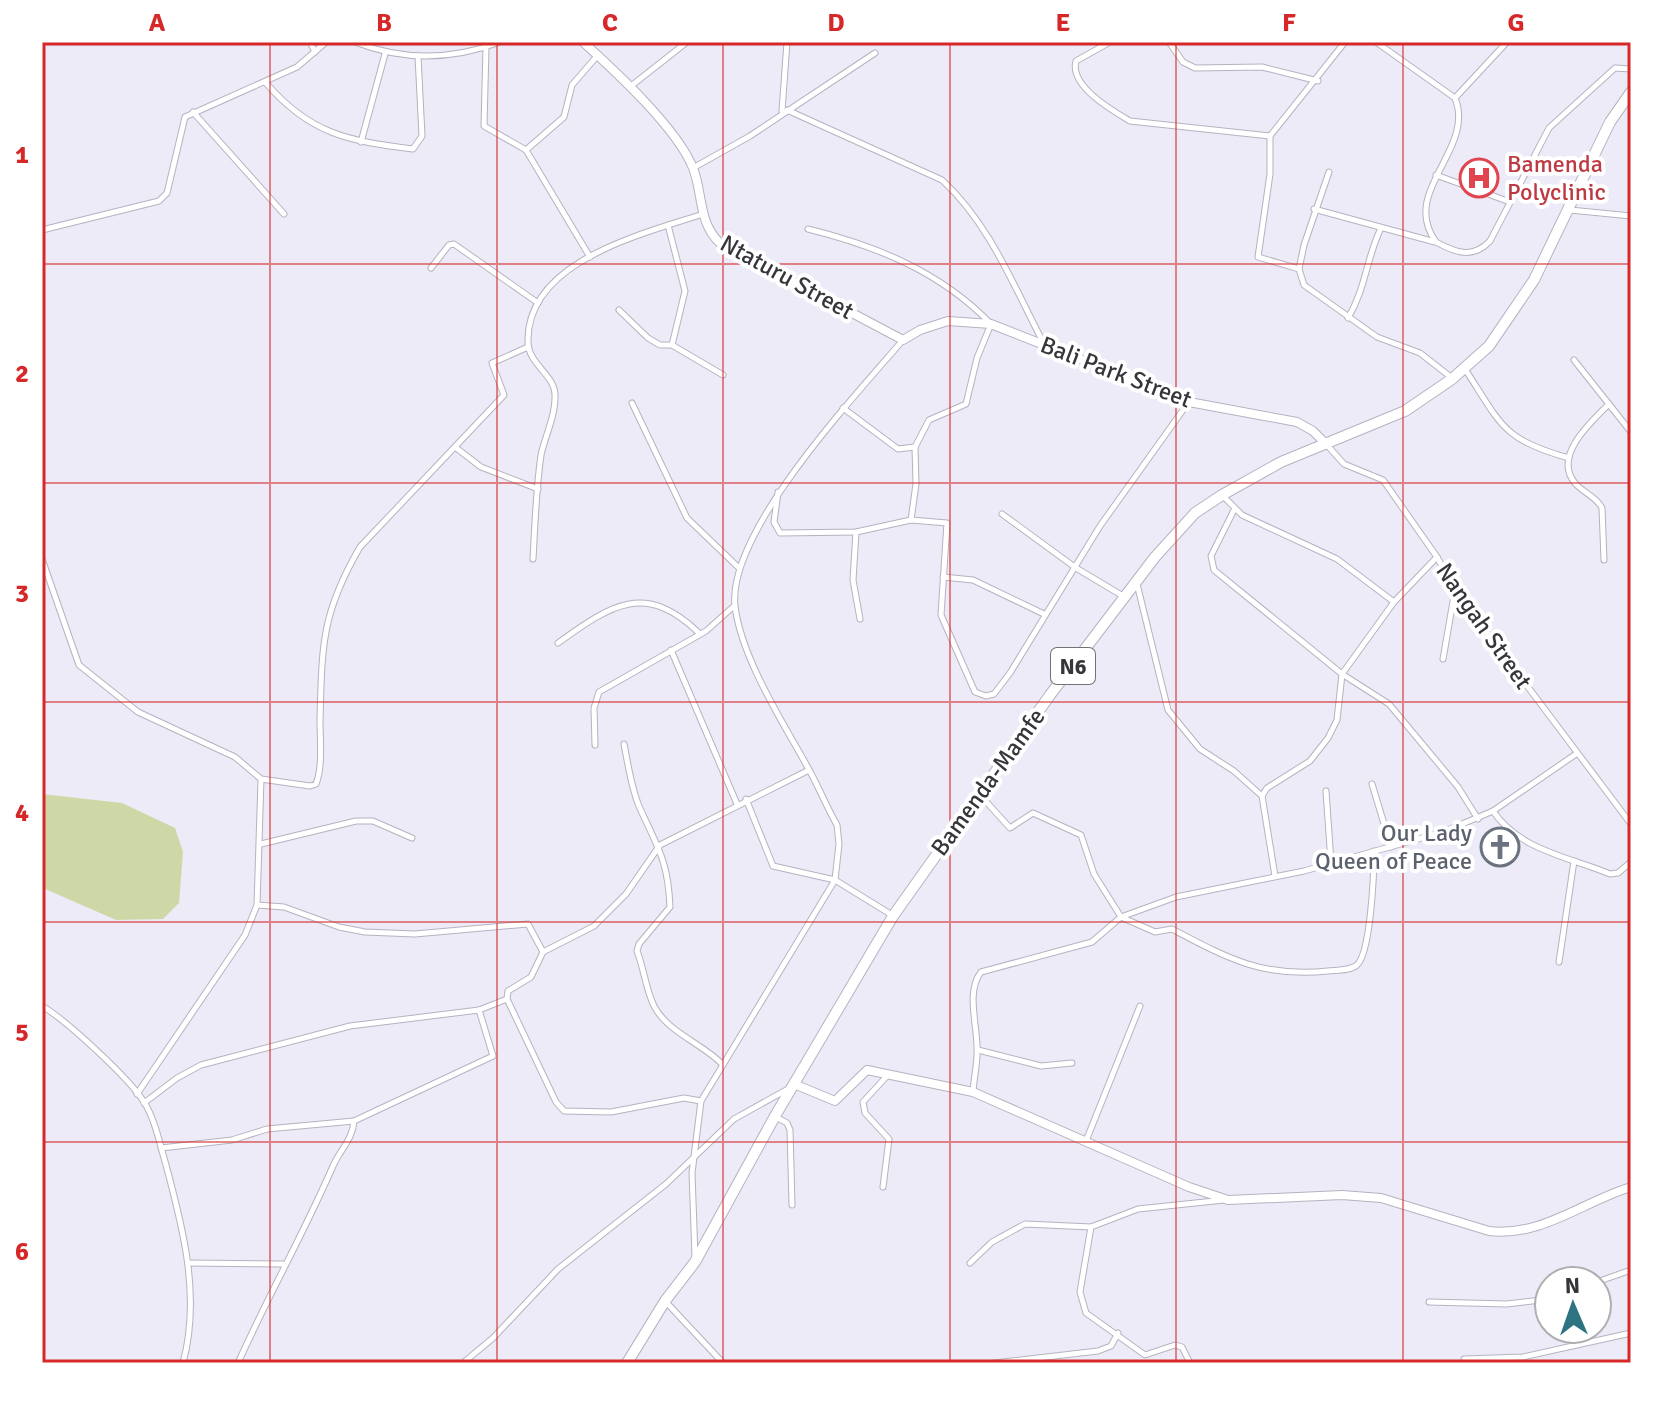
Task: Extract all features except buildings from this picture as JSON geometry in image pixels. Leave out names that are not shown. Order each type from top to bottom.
[{"type":"highway","name":"Bamenda-Mamfe","points":[[627,1363],[665,1301],[695,1262],[775,1116],[893,916],[1172,535],[1222,495],[1281,462],[1405,411],[1452,379],[1489,346],[1512,314],[1570,210],[1610,122],[1631,92]]},
{"type":"street","points":[[310,42],[315,52]]},
{"type":"street","points":[[42,230],[159,201],[167,193],[185,117],[266,83],[308,60],[326,42]]},
{"type":"street","points":[[355,42],[385,54],[418,56],[459,54],[500,42]]},
{"type":"street","name":"Ntaturu Street","points":[[583,42],[631,86],[693,168],[712,236],[903,340]]},
{"type":"street","points":[[631,86],[687,42]]},
{"type":"street","points":[[785,111],[787,42]]},
{"type":"street","points":[[1110,42],[1076,61],[1074,68],[1084,86],[1120,116],[1145,125],[1207,127],[1270,136]]},
{"type":"street","points":[[1169,42],[1183,62],[1195,68],[1262,67],[1318,81]]},
{"type":"street","points":[[1299,269],[1258,257],[1270,174],[1270,136],[1318,81],[1345,42]]},
{"type":"street","points":[[1376,42],[1455,98]]},
{"type":"street","points":[[1436,242],[1424,216],[1426,197],[1457,129],[1455,98],[1507,42]]},
{"type":"street","points":[[486,47],[484,126],[526,150],[590,257]]},
{"type":"street","points":[[693,168],[750,136],[875,53]]},
{"type":"street","points":[[361,142],[385,54]]},
{"type":"street","points":[[526,150],[564,117],[572,85],[598,55]]},
{"type":"street","points":[[266,83],[289,110],[303,120],[361,142],[413,149],[421,141],[418,56]]},
{"type":"street","points":[[1313,209],[1436,242],[1464,254],[1482,249],[1549,128],[1615,68],[1631,69]]},
{"type":"street","points":[[785,111],[942,180],[976,215],[1044,345]]},
{"type":"street","points":[[193,112],[284,214]]},
{"type":"street","points":[[1329,172],[1313,209],[1299,269],[1308,289],[1382,340],[1420,353],[1452,379]]},
{"type":"street","points":[[1436,175],[1510,202]]},
{"type":"street","points":[[1570,210],[1631,216]]},
{"type":"street","points":[[533,559],[542,454],[556,397],[528,347],[538,303],[554,280],[590,257],[668,225],[704,214]]},
{"type":"street","points":[[668,225],[685,291],[672,345]]},
{"type":"street","points":[[1348,318],[1362,295],[1372,248],[1381,228]]},
{"type":"street","points":[[808,229],[861,242],[888,253],[958,294],[991,324],[977,358],[966,404],[929,420],[915,447],[916,484],[911,520]]},
{"type":"street","points":[[431,268],[449,245],[454,244],[538,303]]},
{"type":"street","points":[[619,310],[648,338],[660,345],[672,345],[723,375]]},
{"type":"street","name":"Bali Park Street","points":[[903,340],[920,330],[948,321],[991,324],[1189,402],[1297,422],[1326,444]]},
{"type":"street","points":[[695,1262],[695,1157],[701,1101],[835,880],[839,844],[837,825],[810,770],[765,692],[735,606],[738,567],[778,492],[843,408],[903,340]]},
{"type":"street","points":[[42,559],[79,665],[138,712],[235,757],[261,779],[316,784],[323,638],[332,601],[360,547],[504,395],[492,363],[528,347]]},
{"type":"street","points":[[1574,360],[1631,432]]},
{"type":"street","points":[[1464,369],[1509,433],[1535,449],[1569,458]]},
{"type":"street","points":[[778,492],[774,522],[780,533],[856,532],[911,520],[947,523],[942,621],[975,692],[980,695],[994,694],[1100,526],[1189,402]]},
{"type":"street","points":[[632,403],[687,518],[738,567]]},
{"type":"street","points":[[1604,560],[1602,508],[1576,485],[1571,477],[1569,458],[1581,435],[1609,404]]},
{"type":"street","points":[[843,408],[898,449],[915,447]]},
{"type":"street","name":"Nangah Street","points":[[1326,444],[1344,464],[1383,480],[1437,557],[1455,590],[1630,823]]},
{"type":"street","points":[[455,447],[481,467],[538,489]]},
{"type":"street","points":[[1222,495],[1234,510],[1337,559],[1394,602]]},
{"type":"street","points":[[1234,510],[1211,556],[1214,570],[1342,674],[1389,704],[1458,787],[1478,819]]},
{"type":"street","points":[[1002,514],[1076,568],[1125,596]]},
{"type":"street","points":[[856,532],[853,580],[860,619]]},
{"type":"street","points":[[1262,796],[1267,788],[1310,761],[1328,738],[1337,720],[1342,674],[1394,602],[1437,557]]},
{"type":"street","points":[[943,577],[977,581],[1044,614]]},
{"type":"street","points":[[1137,581],[1168,710],[1200,749],[1234,771],[1262,796],[1275,876]]},
{"type":"street","points":[[1443,659],[1455,590]]},
{"type":"street","points":[[558,643],[607,612],[632,602],[658,603],[699,634]]},
{"type":"street","points":[[595,745],[594,708],[599,692],[699,634],[735,606]]},
{"type":"street","points":[[671,650],[737,804]]},
{"type":"street","points":[[624,744],[638,803],[660,845],[669,881],[670,907],[639,944],[637,951],[656,1010],[676,1031],[710,1051],[722,1064]]},
{"type":"street","points":[[973,1092],[978,1050],[973,1004],[976,980],[981,972],[1092,942],[1121,917],[1176,897],[1391,847],[1478,819],[1576,754]]},
{"type":"street","points":[[701,1101],[684,1098],[611,1112],[564,1111],[556,1102],[507,999],[508,991],[531,977],[543,952],[594,926],[626,894],[660,845],[746,799],[810,770]]},
{"type":"street","points":[[137,1094],[245,935],[257,905],[261,779]]},
{"type":"street","points":[[1372,784],[1391,847]]},
{"type":"street","points":[[1326,791],[1331,862]]},
{"type":"street","points":[[980,795],[1010,828],[1033,813],[1081,835],[1094,874],[1121,917],[1155,932],[1172,929],[1224,957],[1296,975],[1350,969],[1361,960],[1374,896],[1374,851]]},
{"type":"street","points":[[746,799],[773,866],[835,880],[893,916]]},
{"type":"street","points":[[1493,811],[1509,831],[1574,861],[1610,874],[1618,873],[1631,862]]},
{"type":"street","points":[[261,844],[356,821],[373,821],[412,838]]},
{"type":"street","points":[[1559,962],[1574,861]]},
{"type":"street","points":[[257,905],[284,907],[339,927],[365,932],[444,933],[525,924],[534,932],[543,952]]},
{"type":"street","points":[[144,1103],[201,1065],[350,1026],[479,1010],[507,999]]},
{"type":"street","points":[[42,1006],[61,1017],[144,1103],[161,1148],[184,1235],[188,1263],[188,1323],[183,1363]]},
{"type":"street","points":[[1086,1141],[1140,1006]]},
{"type":"street","points":[[161,1148],[232,1140],[267,1129],[354,1121],[493,1056],[479,1010]]},
{"type":"street","points":[[978,1050],[1041,1066],[1072,1063]]},
{"type":"street","points":[[463,1363],[493,1338],[558,1269],[695,1157],[734,1119],[775,1098],[794,1084],[835,1101],[862,1072],[890,1073],[973,1092],[1199,1191],[1228,1200]]},
{"type":"street","points":[[883,1187],[889,1139],[865,1113],[863,1102],[890,1073]]},
{"type":"street","points":[[775,1116],[787,1123],[790,1130],[792,1205]]},
{"type":"street","points":[[238,1363],[284,1264],[307,1227],[334,1164],[353,1131],[354,1121]]},
{"type":"street","points":[[970,1263],[992,1242],[1025,1224],[1091,1227],[1138,1209],[1303,1195],[1381,1198],[1479,1229],[1507,1233],[1541,1227],[1591,1202],[1631,1187]]},
{"type":"street","points":[[1197,1204],[1199,1191]]},
{"type":"street","points":[[1091,1227],[1081,1302],[1086,1313],[1145,1355],[1175,1345],[1182,1347],[1190,1363]]},
{"type":"street","points":[[188,1263],[284,1264]]},
{"type":"street","points":[[665,1301],[723,1363]]},
{"type":"street","points":[[1429,1302],[1507,1304],[1533,1301]]},
{"type":"street","points":[[994,1363],[1098,1351],[1111,1346],[1118,1333]]},
{"type":"street","points":[[1464,1359],[1523,1357],[1631,1333]]},
{"type":"green space","points":[[42,794],[122,803],[175,828],[183,852],[179,903],[163,919],[116,920],[43,888]]},
{"type":"place","name":"Bamenda Polyclinic","points":[[1479,178]]},
{"type":"place","name":"Our Lady Queen of Peace","points":[[1500,847]]}]
